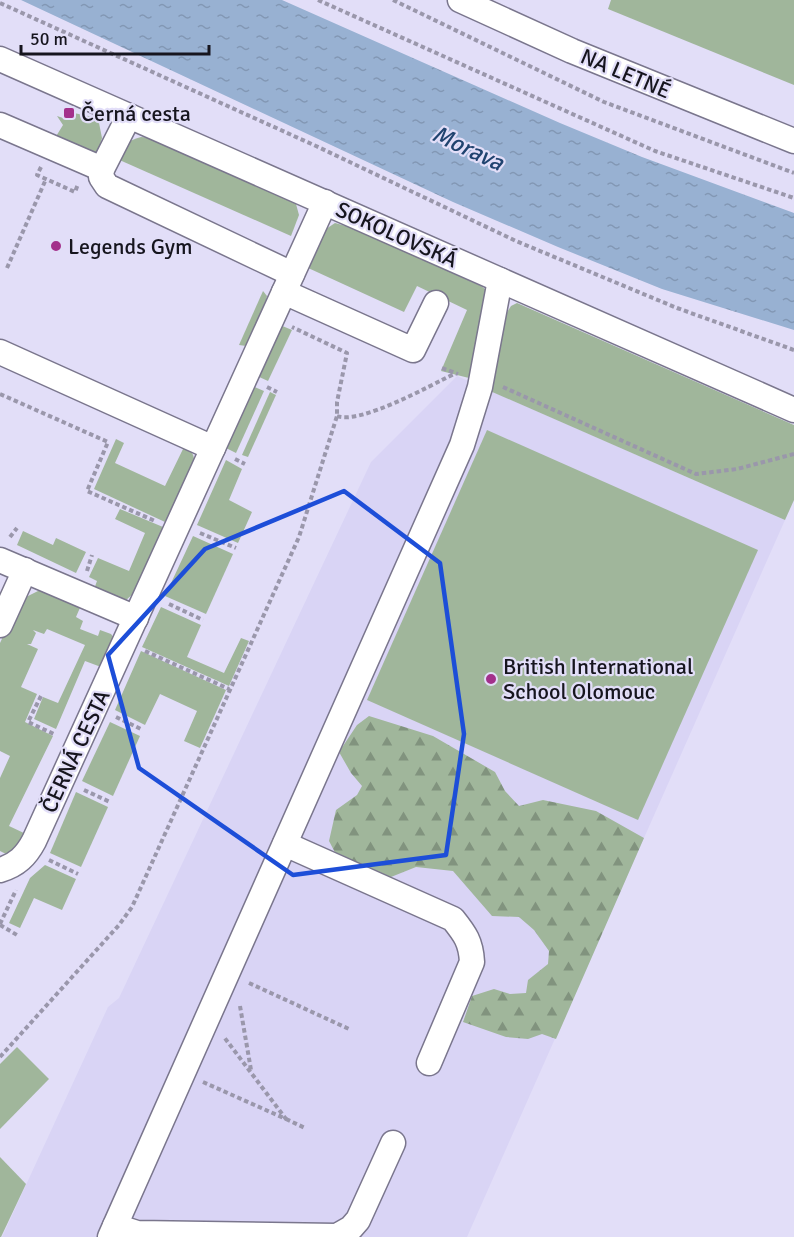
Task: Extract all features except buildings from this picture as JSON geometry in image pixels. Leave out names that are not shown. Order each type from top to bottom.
[{"type":"street","name":"NA LETNÉ","points":[[460,0],[572,51],[794,141]]},
{"type":"street","name":"SOKOLOVSKÁ","points":[[0,58],[794,410]]},
{"type":"street","points":[[129,116],[102,169],[101,177],[106,186],[413,350],[436,303]]},
{"type":"street","points":[[0,125],[102,169]]},
{"type":"street","name":"ČERNÁ CESTA","points":[[0,870],[19,862],[29,851],[136,618],[224,453],[272,318],[325,202]]},
{"type":"street","points":[[393,1143],[358,1220],[351,1228],[338,1236],[113,1232],[209,1016],[231,974],[285,844],[462,445],[481,380],[500,280]]},
{"type":"street","points":[[0,352],[224,453]]},
{"type":"street","points":[[0,560],[136,618]]},
{"type":"street","points":[[0,625],[25,570]]},
{"type":"street","points":[[285,844],[453,919],[464,932],[471,947],[472,962],[429,1063]]},
{"type":"path","points":[[318,0],[655,151],[794,198]]},
{"type":"path","points":[[393,0],[604,102],[794,173]]},
{"type":"path","points":[[0,3],[316,146],[516,241],[677,308],[794,350]]},
{"type":"path","points":[[7,268],[46,179]]},
{"type":"path","points":[[0,1057],[119,925],[132,907],[299,537],[337,416],[347,353],[272,318]]},
{"type":"path","points":[[337,416],[343,418],[372,412],[455,374]]},
{"type":"path","points":[[481,380],[515,391],[696,474],[737,469],[794,454]]},
{"type":"path","points":[[269,387],[277,392]]},
{"type":"path","points":[[0,394],[108,442],[87,491],[164,525]]},
{"type":"path","points":[[224,453],[245,464]]},
{"type":"path","points":[[191,529],[236,548]]},
{"type":"path","points":[[85,575],[92,555]]},
{"type":"path","points":[[160,600],[203,620]]},
{"type":"path","points":[[139,648],[229,689]]},
{"type":"path","points":[[41,696],[28,722],[57,735]]},
{"type":"path","points":[[109,714],[143,730]]},
{"type":"path","points":[[76,786],[110,802]]},
{"type":"path","points":[[0,926],[17,935]]},
{"type":"path","points":[[231,974],[350,1029]]},
{"type":"path","points":[[231,974],[251,1073]]},
{"type":"path","points":[[209,1016],[286,1119]]},
{"type":"path","points":[[183,1073],[305,1128]]},
{"type":"highlighted area","points":[[344,491],[440,563],[464,734],[446,855],[293,875],[139,768],[108,655],[205,549]]},
{"type":"shaded area","name":"British International School Olomouc","points":[[457,376],[785,520],[467,1237],[2,1237],[108,1007],[119,998],[371,462]]},
{"type":"green space","points":[[611,0],[794,0],[794,85],[608,9]]},
{"type":"green space","points":[[69,112],[98,118],[102,138],[96,158],[55,138],[63,125],[57,116],[66,119]]},
{"type":"green space","points":[[141,137],[154,138],[296,204],[299,215],[291,236],[115,158],[125,144]]},
{"type":"green space","points":[[335,223],[353,228],[485,289],[486,295],[472,367],[477,380],[441,371],[467,310],[417,286],[404,312],[306,267],[323,231]]},
{"type":"green space","points":[[263,291],[267,296],[266,300],[246,346],[239,345]]},
{"type":"green space","points":[[517,303],[794,425],[794,500],[785,520],[490,391],[504,317],[511,306]]},
{"type":"green space","points":[[280,325],[292,330],[268,381],[257,376]]},
{"type":"green space","points":[[252,386],[264,391],[236,453],[224,447]]},
{"type":"green space","points":[[270,392],[276,395],[248,457],[242,455]]},
{"type":"green space","points":[[487,430],[758,550],[638,820],[367,700]]},
{"type":"green space","points":[[116,439],[124,443],[115,463],[165,486],[183,449],[170,440],[192,453],[194,461],[165,522],[94,489]]},
{"type":"green space","points":[[226,460],[242,469],[229,500],[252,512],[238,543],[197,525]]},
{"type":"green space","points":[[120,509],[163,527],[135,592],[125,601],[93,592],[97,581],[89,577],[98,558],[129,571],[145,533],[115,519]]},
{"type":"green space","points":[[23,531],[53,545],[56,538],[86,552],[76,573],[17,545]]},
{"type":"green space","points":[[193,536],[233,554],[206,614],[165,596]]},
{"type":"green space","points":[[50,589],[82,603],[76,617],[83,621],[80,629],[98,636],[100,630],[111,634],[114,638],[101,667],[85,661],[56,729],[34,719],[43,697],[58,703],[85,645],[47,629],[44,634],[33,630],[36,633],[31,644],[27,644],[38,649],[21,687],[37,694],[25,722],[53,736],[9,826],[26,834],[8,855],[0,851],[0,778],[10,756],[0,751],[0,643],[16,609],[26,597],[40,590]]},
{"type":"green space","points":[[161,607],[201,625],[187,657],[224,673],[241,638],[249,641],[229,686],[142,647]]},
{"type":"green space","points":[[141,651],[226,690],[200,748],[184,741],[197,711],[160,694],[145,725],[115,710]]},
{"type":"green space","points":[[369,716],[433,736],[495,772],[505,791],[519,806],[543,800],[596,811],[644,838],[556,1039],[542,1034],[528,1039],[506,1037],[463,1022],[472,996],[494,989],[510,994],[526,993],[528,980],[548,964],[549,951],[534,930],[519,917],[492,916],[453,871],[416,867],[386,879],[340,862],[329,841],[336,810],[357,795],[362,786],[351,773],[339,752],[357,725]]},
{"type":"green space","points":[[110,722],[140,736],[113,796],[82,781]]},
{"type":"green space","points":[[76,792],[108,807],[81,867],[50,853]]},
{"type":"green space","points":[[45,865],[76,879],[62,910],[34,898],[20,928],[9,923],[30,878]]},
{"type":"green space","points":[[17,1047],[49,1079],[0,1129],[0,1064]]},
{"type":"green space","points":[[0,1157],[26,1184],[1,1237],[0,1237]]},
{"type":"water","name":"Morava","points":[[21,0],[282,0],[560,123],[642,157],[794,213],[794,330],[662,289],[558,247],[453,202]]},
{"type":"place","name":"Černá cesta","points":[[69,113]]},
{"type":"place","name":"Legends Gym","points":[[56,246]]},
{"type":"place","name":"British International School Olomouc","points":[[491,679]]}]
